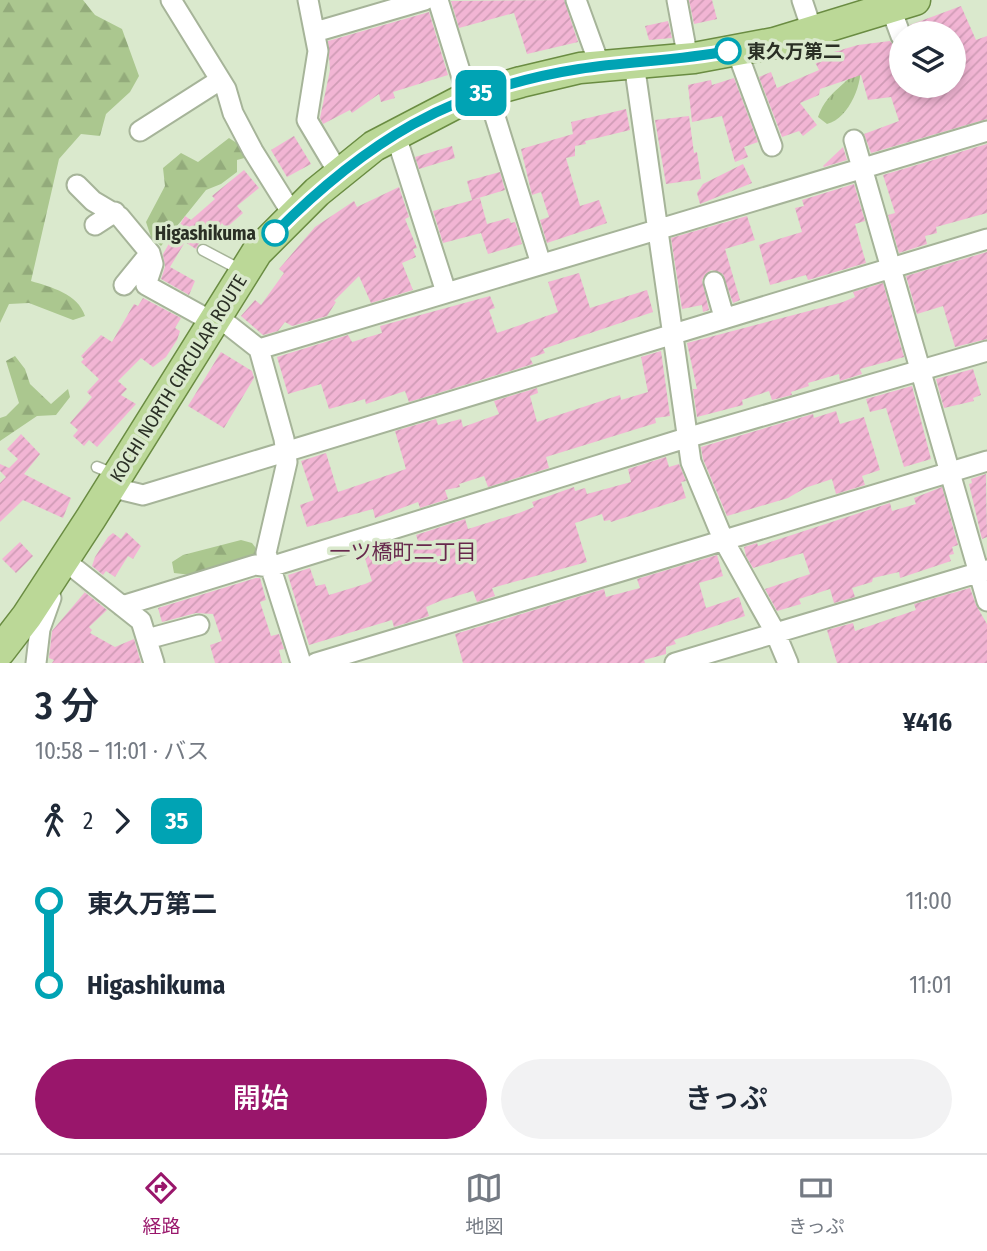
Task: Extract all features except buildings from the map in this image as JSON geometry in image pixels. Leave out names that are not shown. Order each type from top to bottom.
[{"type":"main road","name":"KOCHI NORTH CIRCULAR ROUTE","points":[[0,651],[64,560],[108,476],[215,319],[257,252],[338,172],[395,133],[478,94],[556,73],[600,66],[688,59],[902,15]]},
{"type":"street","points":[[171,0],[220,80],[253,151],[293,215]]},
{"type":"street","points":[[308,0],[316,32],[318,61],[307,120],[338,172]]},
{"type":"street","points":[[316,32],[425,0]]},
{"type":"street","points":[[438,0],[478,94],[541,264]]},
{"type":"street","points":[[576,0],[600,66]]},
{"type":"street","points":[[677,0],[688,59]]},
{"type":"street","points":[[802,0],[813,33]]},
{"type":"street","points":[[736,49],[772,146]]},
{"type":"street","points":[[634,63],[685,438],[691,462],[723,539],[775,632],[788,663]]},
{"type":"street","points":[[140,131],[220,80]]},
{"type":"street","points":[[259,349],[987,131]]},
{"type":"street","points":[[395,133],[446,292]]},
{"type":"street","points":[[854,140],[860,169],[950,472],[983,571],[987,601]]},
{"type":"street","points":[[77,186],[93,201],[115,212],[150,253],[153,264],[146,285],[215,319],[259,349],[287,449],[267,553],[300,663]]},
{"type":"street","points":[[95,225],[115,212]]},
{"type":"street","points":[[108,476],[143,495],[287,449],[987,239]]},
{"type":"street","points":[[124,285],[150,253]]},
{"type":"street","points":[[714,282],[724,317]]},
{"type":"street","points":[[122,606],[255,565],[270,567],[685,438],[987,351]]},
{"type":"street","points":[[316,663],[987,461]]},
{"type":"street","points":[[36,663],[40,629],[64,560],[141,621],[154,663]]},
{"type":"street","points":[[675,663],[983,571]]},
{"type":"street","points":[[147,639],[200,625]]},
{"type":"lane","points":[[203,250],[244,272]]},
{"type":"green space","points":[[0,0],[83,0],[95,15],[122,29],[139,76],[130,92],[106,114],[100,136],[81,134],[59,159],[31,281],[63,292],[76,302],[85,316],[73,320],[29,303],[9,304],[0,323]]},
{"type":"green space","points":[[860,61],[860,78],[854,98],[842,114],[827,124],[818,117],[822,107],[850,77]]},
{"type":"green space","points":[[229,138],[246,149],[248,157],[237,160],[237,172],[221,184],[206,190],[161,246],[151,237],[146,222],[165,186],[163,168],[181,153],[198,162]]},
{"type":"green space","points":[[15,356],[25,369],[30,384],[51,404],[68,389],[70,397],[56,415],[37,416],[0,441],[0,418],[6,416],[19,403],[6,361]]},
{"type":"green space","points":[[241,540],[252,543],[258,551],[258,558],[200,576],[174,573],[172,562],[183,555]]},
{"type":"bus line","name":"35","points":[[275,233],[353,160],[395,133],[468,97],[580,68],[657,63],[728,51]]},
{"type":"place","name":"東久万第二","points":[[728,51]]},
{"type":"place","name":"Higashikuma","points":[[275,233]]},
{"type":"district","name":"一ツ橋町二丁目","points":[[403,552]]}]
